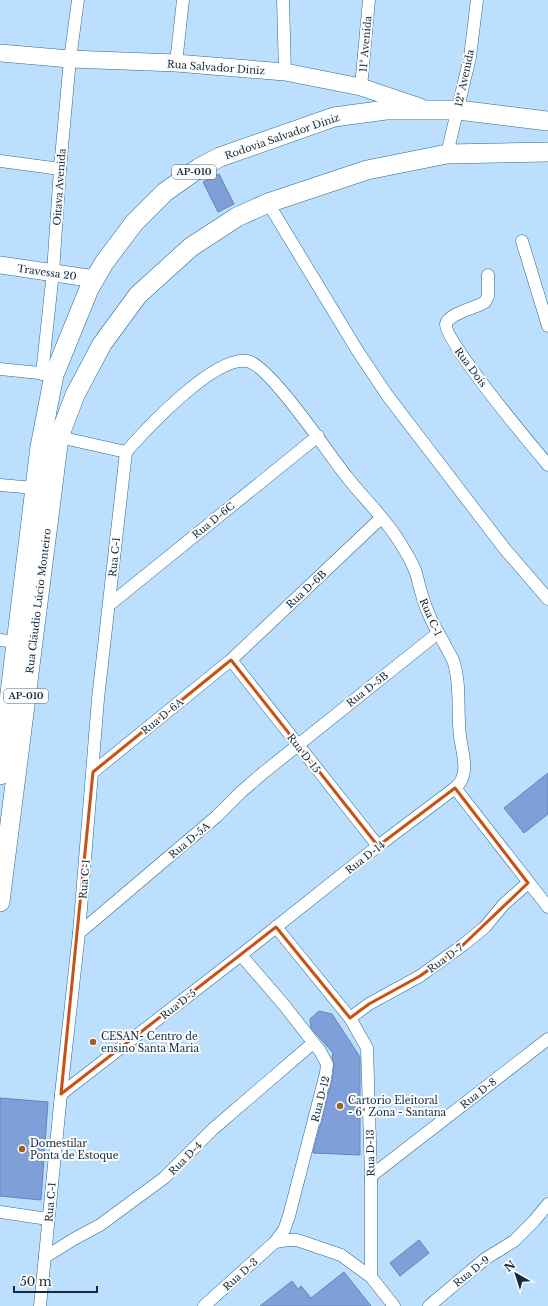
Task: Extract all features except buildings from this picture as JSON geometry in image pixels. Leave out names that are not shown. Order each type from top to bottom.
[{"type":"main road","name":"Rodovia Salvador Diniz","points":[[43,489],[51,435],[48,374],[89,289],[104,263],[119,241],[144,212],[176,184],[220,157],[334,117],[386,110],[426,109],[458,110],[548,121]]},
{"type":"main road","name":"Rodovia Salvador Diniz","points":[[51,435],[75,395],[102,344],[138,295],[191,247],[237,217],[268,203],[367,170],[447,154],[548,152]]},
{"type":"main road","name":"Rua Cláudio Lúcio Monteiro","points":[[0,775],[16,643],[43,489]]},
{"type":"main road","name":"Rua Cláudio Lúcio Monteiro","points":[[0,902],[16,643]]},
{"type":"street","name":"Oitava Avenida","points":[[48,374],[60,169],[70,59],[78,0]]},
{"type":"street","points":[[176,63],[183,0]]},
{"type":"street","points":[[283,0],[285,72]]},
{"type":"street","name":"11ª Avenida","points":[[361,87],[369,0]]},
{"type":"street","name":"12ª Avenida","points":[[447,154],[470,57],[477,0]]},
{"type":"street","name":"Rua Salvador Diniz","points":[[0,53],[70,59],[176,63],[285,72],[361,87],[426,109]]},
{"type":"street","points":[[0,161],[60,169]]},
{"type":"street","points":[[268,203],[357,350],[387,395],[500,542],[548,599]]},
{"type":"street","points":[[522,241],[548,326]]},
{"type":"street","name":"Travessa 20","points":[[0,266],[53,272],[95,279]]},
{"type":"street","name":"Rua Dois","points":[[488,275],[488,296],[485,302],[456,314],[448,320],[446,325],[447,329],[454,344],[468,363],[548,465]]},
{"type":"street","name":"Rua C-1","points":[[40,1306],[79,933],[98,699],[126,452],[163,414],[204,377],[220,367],[240,361],[251,362],[264,372],[318,436],[347,477],[396,536],[411,562],[424,603],[452,658],[456,674],[458,723],[464,772],[461,782],[455,788]]},
{"type":"street","points":[[0,369],[48,374]]},
{"type":"street","points":[[51,435],[126,452]]},
{"type":"street","name":"Rua D-6C","points":[[109,605],[318,436]]},
{"type":"street","points":[[0,485],[43,489]]},
{"type":"street","name":"Rua D-6B","points":[[231,660],[381,518]]},
{"type":"street","name":"Rua D-5B","points":[[297,745],[438,633]]},
{"type":"street","name":"Rua D-15","points":[[231,660],[378,846]]},
{"type":"street","name":"Rua D-6A","points":[[93,772],[231,660]]},
{"type":"street","name":"Rua D-5A","points":[[79,933],[217,816],[250,783],[297,745]]},
{"type":"street","points":[[455,788],[548,907]]},
{"type":"street","name":"Rua D-14","points":[[276,927],[378,846],[455,788]]},
{"type":"street","name":"Rua D-7","points":[[350,1018],[368,1004],[420,976],[464,945],[485,927],[504,904],[528,883]]},
{"type":"street","name":"Rua D-5","points":[[61,1094],[276,927]]},
{"type":"street","name":"Rua D-13","points":[[276,927],[350,1018],[366,1044],[368,1056],[371,1176],[371,1277]]},
{"type":"street","name":"Rua D-12","points":[[241,955],[284,1005],[326,1061],[326,1073],[289,1216],[284,1230],[275,1242]]},
{"type":"street","name":"Rua D-8","points":[[371,1176],[548,1039]]},
{"type":"street","name":"Rua D-4","points":[[45,1257],[100,1225],[164,1178],[213,1130],[314,1043]]},
{"type":"street","name":"Rua D-9","points":[[429,1306],[485,1259],[514,1241],[548,1204]]},
{"type":"street","points":[[0,1212],[48,1219]]},
{"type":"street","points":[[275,1242],[297,1240],[341,1255],[371,1277],[394,1306]]},
{"type":"street","name":"Rua D-3","points":[[204,1306],[275,1242]]},
{"type":"highlighted area","points":[[231,660],[378,846],[455,788],[528,883],[463,945],[420,976],[369,1004],[350,1018],[276,927],[61,1094],[93,772]]},
{"type":"place","name":"CESAN- Centro de ensino Santa Maria","points":[[93,1042]]},
{"type":"place","name":"Cartorio Eleitoral - 6ª Zona - Santana","points":[[340,1106]]},
{"type":"place","name":"Domestilar Ponta de Estoque","points":[[22,1149]]}]
